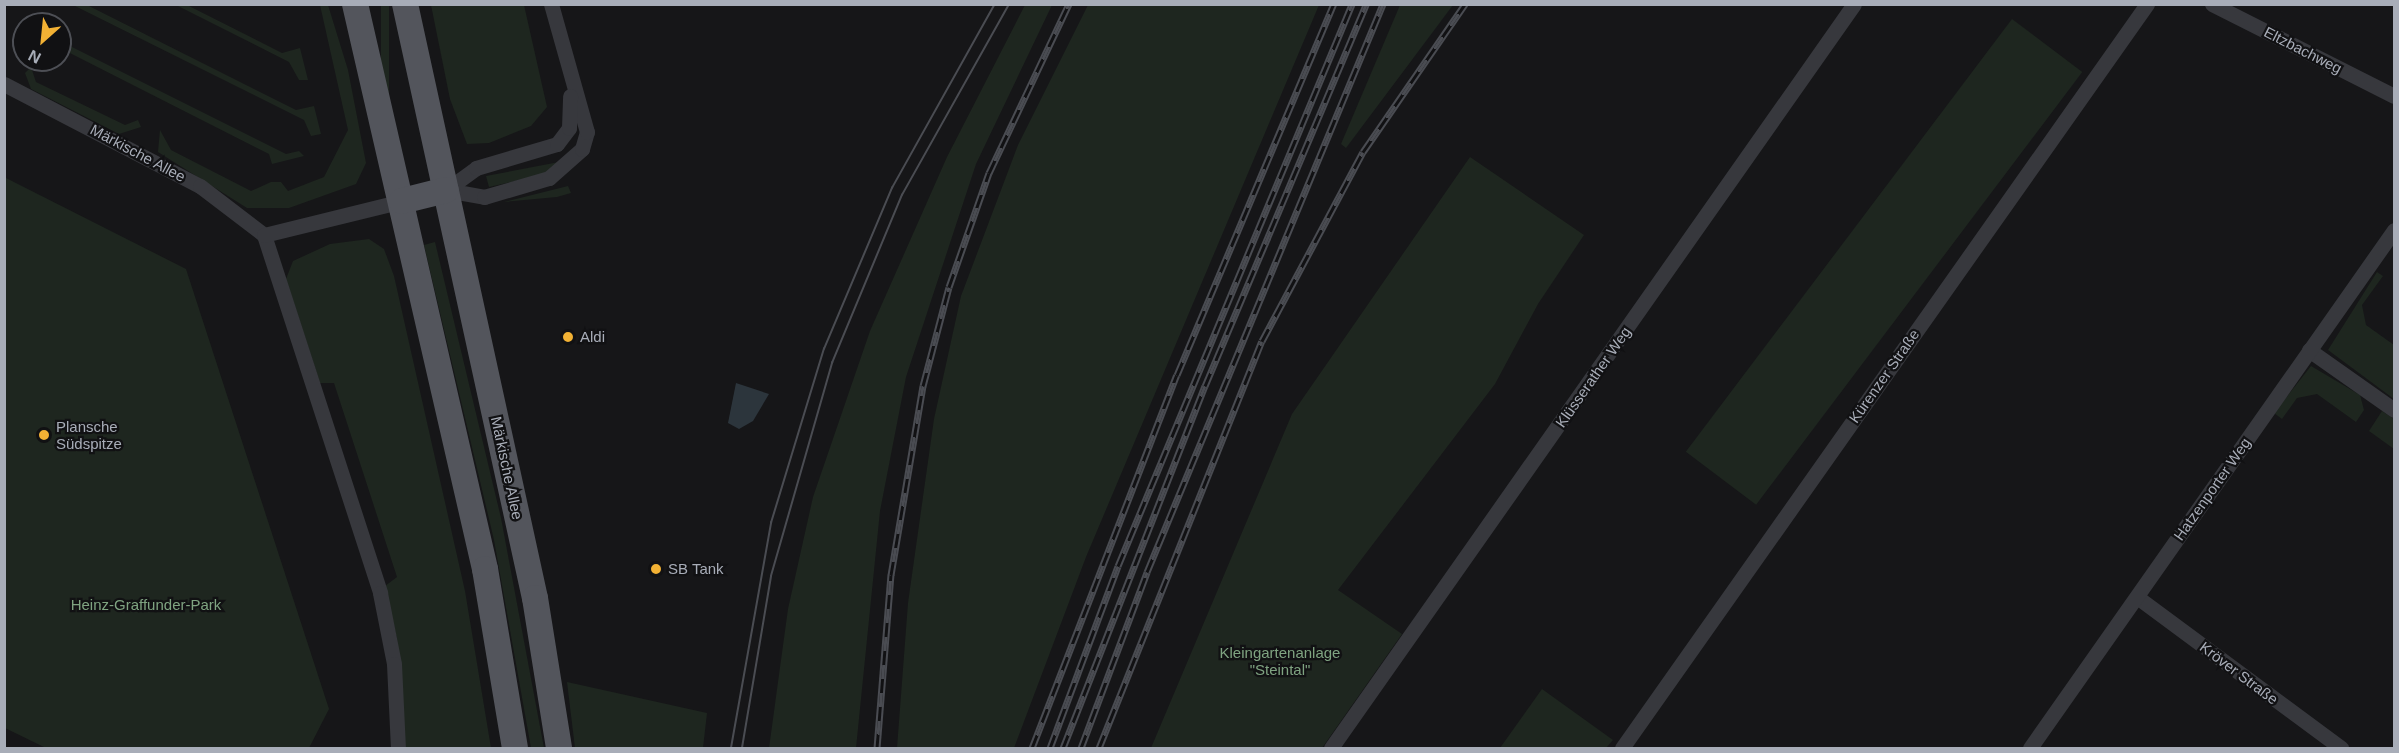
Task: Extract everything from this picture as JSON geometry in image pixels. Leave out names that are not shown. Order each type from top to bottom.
[{"type":"main road","points":[[355,4],[485,569],[515,748]]},
{"type":"main road","name":"Märkische Allee","points":[[405,4],[535,598],[559,748]]},
{"type":"main road","points":[[402,201],[446,190]]},
{"type":"street","points":[[446,190],[484,197],[549,178],[572,162],[587,132],[571,86],[551,4]]},
{"type":"street","name":"Klüsserather Weg","points":[[1331,748],[1854,4]]},
{"type":"street","name":"Kürenzer Straße","points":[[1622,748],[2147,4]]},
{"type":"street","name":"Eltzbachweg","points":[[2212,4],[2394,96]]},
{"type":"street","name":"Märkische Allee","points":[[4,84],[200,186],[264,235]]},
{"type":"street","points":[[446,190],[476,168],[557,144],[569,128],[571,86]]},
{"type":"street","points":[[398,748],[394,664],[380,593],[264,235],[402,201]]},
{"type":"street","name":"Hatzenporter Weg","points":[[2030,748],[2394,230]]},
{"type":"street","points":[[2309,350],[2394,410]]},
{"type":"street","name":"Kröver Straße","points":[[2137,597],[2341,748]]},
{"type":"green space","points":[[73,5],[87,5],[296,110],[314,106],[321,134],[311,136],[304,120]]},
{"type":"green space","points":[[176,5],[187,5],[282,53],[300,48],[308,80],[299,80],[289,62]]},
{"type":"green space","points":[[320,5],[328,5],[348,70],[366,163],[356,184],[289,208],[247,208],[158,152],[160,130],[171,150],[251,191],[271,182],[281,182],[288,191],[324,177],[348,130]]},
{"type":"green space","points":[[381,5],[389,5],[389,149],[381,149]]},
{"type":"green space","points":[[431,5],[524,5],[547,107],[531,126],[489,143],[467,144],[450,99]]},
{"type":"green space","points":[[1025,5],[1052,5],[976,164],[906,377],[880,511],[856,748],[769,748],[788,609],[813,497],[870,331],[947,157]]},
{"type":"green space","points":[[1088,5],[1319,5],[1086,557],[1014,748],[897,748],[908,603],[934,419],[961,296],[1018,145]]},
{"type":"green space","points":[[1400,5],[1453,5],[1346,148],[1341,144]]},
{"type":"green space","points":[[2012,19],[2082,72],[1756,505],[1686,452]]},
{"type":"green space","points":[[72,47],[286,154],[299,151],[304,156],[272,164],[269,154],[72,54]]},
{"type":"green space","points":[[33,72],[36,82],[125,125],[138,120],[141,127],[119,134],[31,89],[25,73]]},
{"type":"green space","name":"Kleingartenanlage \"Steintal\"","points":[[1470,157],[1584,235],[1538,304],[1495,384],[1338,590],[1402,634],[1322,748],[1151,748],[1292,414]]},
{"type":"green space","points":[[559,162],[543,175],[489,187],[486,176]]},
{"type":"green space","name":"Heinz-Graffunder-Park","points":[[4,177],[186,269],[329,709],[309,748],[46,748],[5,728]]},
{"type":"green space","points":[[568,186],[571,193],[557,197],[504,202]]},
{"type":"green space","points":[[369,239],[384,249],[394,276],[465,591],[491,748],[404,748],[397,639],[385,586],[397,577],[334,383],[320,383],[286,279],[293,261],[330,244]]},
{"type":"green space","points":[[435,242],[501,518],[544,748],[531,748],[494,540],[424,245]]},
{"type":"green space","points":[[2377,272],[2383,276],[2362,305],[2366,325],[2394,345],[2394,399],[2328,350]]},
{"type":"green space","points":[[2311,366],[2360,395],[2364,410],[2356,422],[2317,394],[2297,398],[2282,419],[2274,413]]},
{"type":"green space","points":[[2382,411],[2394,419],[2394,449],[2369,431]]},
{"type":"green space","points":[[567,682],[707,713],[703,748],[575,748]]},
{"type":"green space","points":[[1542,689],[1613,740],[1606,748],[1500,748]]},
{"type":"shaded area","points":[[736,383],[769,394],[753,421],[739,429],[728,423]]},
{"type":"tram line","points":[[731,748],[771,523],[824,349],[892,188],[995,4]]},
{"type":"tram line","points":[[742,748],[771,576],[832,363],[902,195],[1009,4]]},
{"type":"railway","points":[[877,748],[891,575],[923,386],[949,287],[989,173],[1069,4]]},
{"type":"railway","points":[[1032,748],[1177,375],[1334,4]]},
{"type":"railway","points":[[1050,748],[1118,566],[1352,4]]},
{"type":"railway","points":[[1063,748],[1205,386],[1366,4]]},
{"type":"railway","points":[[1081,748],[1147,572],[1383,4]]},
{"type":"railway","points":[[1099,748],[1262,341],[1363,152],[1465,4]]},
{"type":"place","name":"Aldi","points":[[568,337]]},
{"type":"place","name":"Plansche Südspitze","points":[[44,435]]},
{"type":"place","name":"SB Tank","points":[[656,569]]}]
